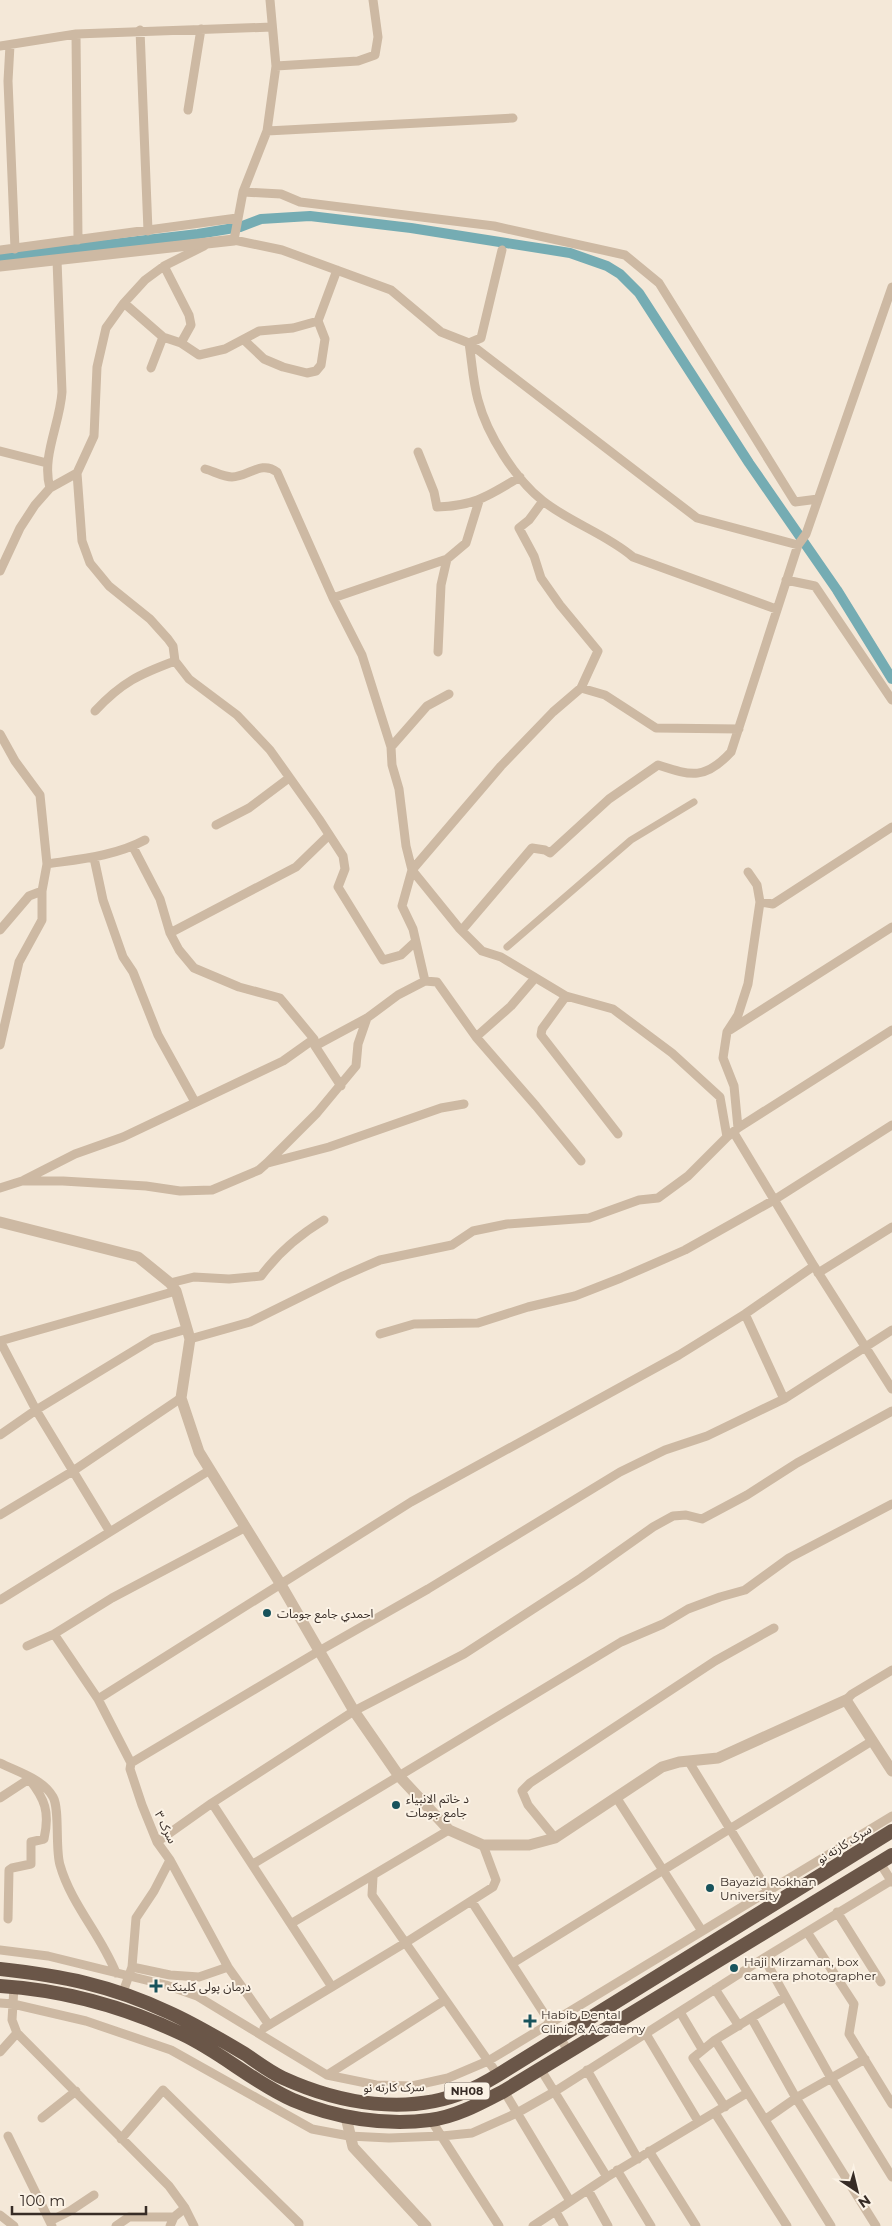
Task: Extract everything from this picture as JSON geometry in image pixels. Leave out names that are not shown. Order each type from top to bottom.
[{"type":"highway","name":"سرک کارته نو","points":[[0,1969],[45,1974],[105,1986],[123,1992],[169,2012],[214,2035],[282,2077],[326,2095],[360,2103],[417,2104],[467,2091],[498,2075],[892,1832]]},
{"type":"highway","name":"NH08","points":[[0,1986],[43,1990],[131,2012],[184,2034],[293,2100],[346,2117],[382,2122],[431,2120],[473,2108],[541,2070],[892,1855]]},
{"type":"highway","points":[[43,1990],[45,1974]]},
{"type":"street","points":[[235,235],[243,192],[267,131],[276,66],[270,0]]},
{"type":"street","points":[[276,66],[358,61],[375,55],[378,37],[373,0]]},
{"type":"street","points":[[0,46],[76,34],[140,30],[272,27]]},
{"type":"street","points":[[188,110],[201,29]]},
{"type":"street","points":[[140,30],[148,231]]},
{"type":"street","points":[[76,34],[78,240]]},
{"type":"street","points":[[10,45],[8,81],[15,249]]},
{"type":"street","points":[[267,131],[513,118]]},
{"type":"street","points":[[243,192],[281,194],[300,202],[494,226],[625,256],[659,283],[796,502],[818,499]]},
{"type":"street","points":[[0,250],[237,218]]},
{"type":"street","points":[[415,942],[401,955],[383,960],[338,887],[345,869],[343,856],[270,750],[244,722],[189,679],[176,661],[173,646],[168,639],[150,619],[109,586],[90,563],[82,541],[77,473],[94,436],[97,367],[106,328],[124,303],[145,280],[164,266],[196,249],[235,235],[391,290],[441,332],[469,343],[697,518],[798,545]]},
{"type":"street","points":[[0,266],[218,241]]},
{"type":"street","points":[[469,343],[481,338],[502,250]]},
{"type":"street","points":[[50,488],[46,474],[47,463],[61,406],[60,312],[57,260]]},
{"type":"street","points":[[164,266],[189,315],[191,325],[181,343]]},
{"type":"street","points":[[244,340],[264,359],[283,367],[307,373],[316,371],[321,365],[325,339],[318,321],[338,270]]},
{"type":"street","points":[[462,930],[532,848],[545,850],[550,853],[609,799],[658,765],[693,775],[708,771],[719,765],[731,752],[798,545],[806,534],[892,287]]},
{"type":"street","points":[[124,303],[163,337],[181,343],[199,355],[225,348],[259,331],[292,328],[318,321]]},
{"type":"street","points":[[151,368],[163,337]]},
{"type":"street","points":[[469,343],[478,401],[498,448],[520,477],[543,501],[586,528],[618,544],[633,557],[776,609]]},
{"type":"street","points":[[0,451],[47,463]]},
{"type":"street","points":[[418,452],[438,507],[462,506],[479,501],[520,477]]},
{"type":"street","points":[[205,469],[232,477],[262,467],[272,468],[277,472],[333,598],[362,655],[391,747],[392,765],[399,789],[406,846],[412,870],[482,951],[501,957],[566,996],[614,1009],[672,1053],[720,1097],[733,1133],[816,1270],[892,1388]]},
{"type":"street","points":[[0,571],[20,528],[35,505],[50,488],[77,473]]},
{"type":"street","points":[[333,598],[447,559],[466,543],[479,501]]},
{"type":"street","points":[[425,981],[413,929],[402,906],[412,870],[501,766],[552,712],[581,688],[598,651],[560,605],[541,578],[534,556],[519,528],[529,520],[543,501]]},
{"type":"street","points":[[438,652],[441,585],[447,559]]},
{"type":"street","points":[[786,580],[815,586],[892,700]]},
{"type":"street","points":[[95,710],[113,692],[140,674],[176,661]]},
{"type":"street","points":[[581,688],[605,695],[656,728],[739,729]]},
{"type":"street","points":[[391,747],[426,706],[449,694]]},
{"type":"street","points":[[0,734],[15,761],[40,795],[47,864],[42,891],[42,920],[19,962],[0,1045]]},
{"type":"street","points":[[216,825],[249,808],[289,778]]},
{"type":"street","points":[[507,947],[631,840],[694,802]]},
{"type":"street","points":[[760,902],[773,904],[892,827]]},
{"type":"street","points":[[170,933],[296,867],[328,836]]},
{"type":"street","points":[[47,864],[94,858],[133,847],[145,840]]},
{"type":"street","points":[[133,847],[160,899],[170,933],[178,950],[194,968],[239,987],[280,998],[315,1042],[340,1086]]},
{"type":"street","points":[[94,858],[103,900],[123,958],[133,972],[158,1035],[195,1102]]},
{"type":"street","points":[[733,1133],[734,1086],[724,1058],[727,1032],[738,1015],[748,984],[760,902],[757,885],[748,872]]},
{"type":"street","points":[[0,930],[28,896],[42,891]]},
{"type":"street","points":[[727,1032],[892,927]]},
{"type":"street","points":[[476,1037],[512,1006],[535,978]]},
{"type":"street","points":[[0,1188],[22,1181],[75,1154],[122,1137],[282,1061],[315,1042],[367,1018],[398,995],[425,981],[437,982],[442,987],[476,1037],[581,1161]]},
{"type":"street","points":[[566,996],[542,1029],[541,1035],[618,1134]]},
{"type":"street","points":[[22,1181],[110,1183],[180,1192],[212,1190],[259,1170],[317,1114],[356,1066],[358,1044],[367,1018]]},
{"type":"street","points":[[0,1436],[36,1410],[153,1339],[250,1322],[305,1294],[380,1260],[452,1245],[473,1230],[507,1224],[589,1218],[639,1200],[658,1198],[688,1176],[733,1133],[892,1030]]},
{"type":"street","points":[[267,1163],[330,1147],[441,1108],[464,1104]]},
{"type":"street","points":[[380,1334],[414,1324],[478,1323],[528,1307],[575,1296],[684,1250],[774,1200],[892,1125]]},
{"type":"street","points":[[110,1532],[36,1410],[0,1341],[173,1287],[194,1277],[230,1279],[261,1276],[271,1263],[302,1233],[324,1220]]},
{"type":"street","points":[[0,1222],[138,1257],[173,1287],[189,1334],[181,1398],[190,1427],[210,1470],[280,1583],[354,1711],[400,1776],[449,1830],[483,1845],[529,1845],[555,1838],[662,1767],[718,1758],[846,1700],[852,1694],[892,1670]]},
{"type":"street","points":[[98,1699],[411,1502],[679,1355],[816,1270],[892,1228]]},
{"type":"street","points":[[745,1314],[784,1399]]},
{"type":"street","points":[[131,1763],[319,1650],[428,1589],[620,1472],[665,1450],[707,1436],[784,1399],[892,1330]]},
{"type":"street","points":[[0,1516],[73,1471],[181,1398]]},
{"type":"street","points":[[157,1842],[212,1803],[354,1711],[464,1654],[581,1578],[653,1527],[673,1516],[686,1515],[702,1519],[747,1495],[797,1463],[892,1411]]},
{"type":"street","points":[[0,1600],[210,1470]]},
{"type":"street","points":[[253,1864],[621,1642],[663,1624],[688,1609],[745,1590],[789,1558],[892,1504]]},
{"type":"street","points":[[27,1646],[54,1634],[112,1598],[246,1527]]},
{"type":"street","points":[[555,1838],[528,1805],[522,1791],[530,1783],[716,1661],[774,1628]]},
{"type":"street","name":"سرک ۳","points":[[54,1634],[98,1699],[131,1763],[130,1769],[142,1806],[157,1842],[170,1860],[228,1967],[269,2025]]},
{"type":"street","points":[[846,1700],[892,1771]]},
{"type":"street","points":[[513,1962],[872,1741]]},
{"type":"street","points":[[689,1762],[768,1891]]},
{"type":"street","points":[[0,1763],[41,1782],[54,1799],[59,1864],[72,1894],[106,1951],[116,1973]]},
{"type":"street","points":[[0,1798],[30,1778]]},
{"type":"street","points":[[8,1919],[10,1869],[31,1864],[32,1841],[45,1837],[47,1811],[44,1799],[30,1778]]},
{"type":"street","points":[[616,1798],[702,1931]]},
{"type":"street","points":[[212,1803],[292,1923],[332,1988]]},
{"type":"street","points":[[0,1950],[48,1956],[166,1985],[196,1996],[327,2075],[376,2085],[412,2086],[448,2078],[488,2061],[892,1816]]},
{"type":"street","points":[[292,1923],[373,1877],[449,1830]]},
{"type":"street","points":[[258,2032],[472,1902],[496,1884],[483,1845]]},
{"type":"street","points":[[123,1992],[132,1967],[136,1918],[154,1891],[170,1860]]},
{"type":"street","points":[[0,2003],[13,2004],[86,2021],[171,2050],[312,2129],[349,2136],[389,2138],[472,2133],[554,2092],[837,1912],[892,1880],[880,1863]]},
{"type":"street","points":[[373,1877],[372,1895],[498,2075]]},
{"type":"street","points":[[472,1902],[513,1962],[569,2052]]},
{"type":"street","points":[[837,1912],[882,1982]]},
{"type":"street","points":[[807,1932],[854,2004],[849,2034],[892,2104]]},
{"type":"street","points":[[764,1958],[831,2078],[892,2177]]},
{"type":"street","points":[[132,1967],[170,1975],[199,1977],[228,1967]]},
{"type":"street","points":[[14,1987],[12,2020],[17,2033],[169,2186],[185,2208],[194,2226]]},
{"type":"street","points":[[715,1989],[739,2026]]},
{"type":"street","points":[[725,2107],[692,2058],[715,2040],[785,1997]]},
{"type":"street","points":[[327,2075],[445,2000]]},
{"type":"street","points":[[680,2012],[702,2049]]},
{"type":"street","points":[[752,2019],[796,2098],[876,2226]]},
{"type":"street","points":[[0,2052],[17,2033]]},
{"type":"street","points":[[646,2034],[698,2121]]},
{"type":"street","points":[[715,2040],[831,2226]]},
{"type":"street","points":[[766,2119],[796,2098],[865,2059]]},
{"type":"street","points":[[541,2070],[607,2177]]},
{"type":"street","points":[[586,2070],[638,2159]]},
{"type":"street","points":[[121,2139],[163,2090],[299,2223],[299,2226]]},
{"type":"street","points":[[42,2118],[76,2091]]},
{"type":"street","points":[[504,2091],[570,2201]]},
{"type":"street","points":[[533,2226],[617,2170],[748,2093]]},
{"type":"street","points":[[715,2113],[787,2226]]},
{"type":"street","points":[[346,2117],[349,2136],[354,2147],[426,2226]]},
{"type":"street","points":[[431,2120],[499,2226]]},
{"type":"street","points":[[8,2136],[51,2223],[94,2195]]},
{"type":"street","points":[[649,2151],[696,2226]]},
{"type":"street","points":[[617,2170],[651,2226]]},
{"type":"street","points":[[588,2190],[608,2226]]},
{"type":"street","points":[[116,2226],[129,2217],[172,2222],[185,2208]]},
{"type":"street","points":[[556,2212],[564,2226]]},
{"type":"street","points":[[0,2215],[14,2226]]},
{"type":"waterway","points":[[0,257],[198,234],[240,227],[261,219],[310,216],[411,228],[570,253],[607,266],[620,274],[639,293],[749,463],[837,590],[892,679]]},
{"type":"place","name":"احمدي جامع جومات","points":[[267,1613]]},
{"type":"place","name":"د خاتم الانبیاء جامع جومات","points":[[396,1805]]},
{"type":"place","name":"Bayazid Rokhan University","points":[[710,1888]]},
{"type":"place","name":"Haji Mirzaman, box camera photographer","points":[[734,1968]]},
{"type":"place","name":"درمان پولی کلینک","points":[[156,1986]]},
{"type":"place","name":"Habib Dental Clinic & Academy","points":[[530,2021]]}]
